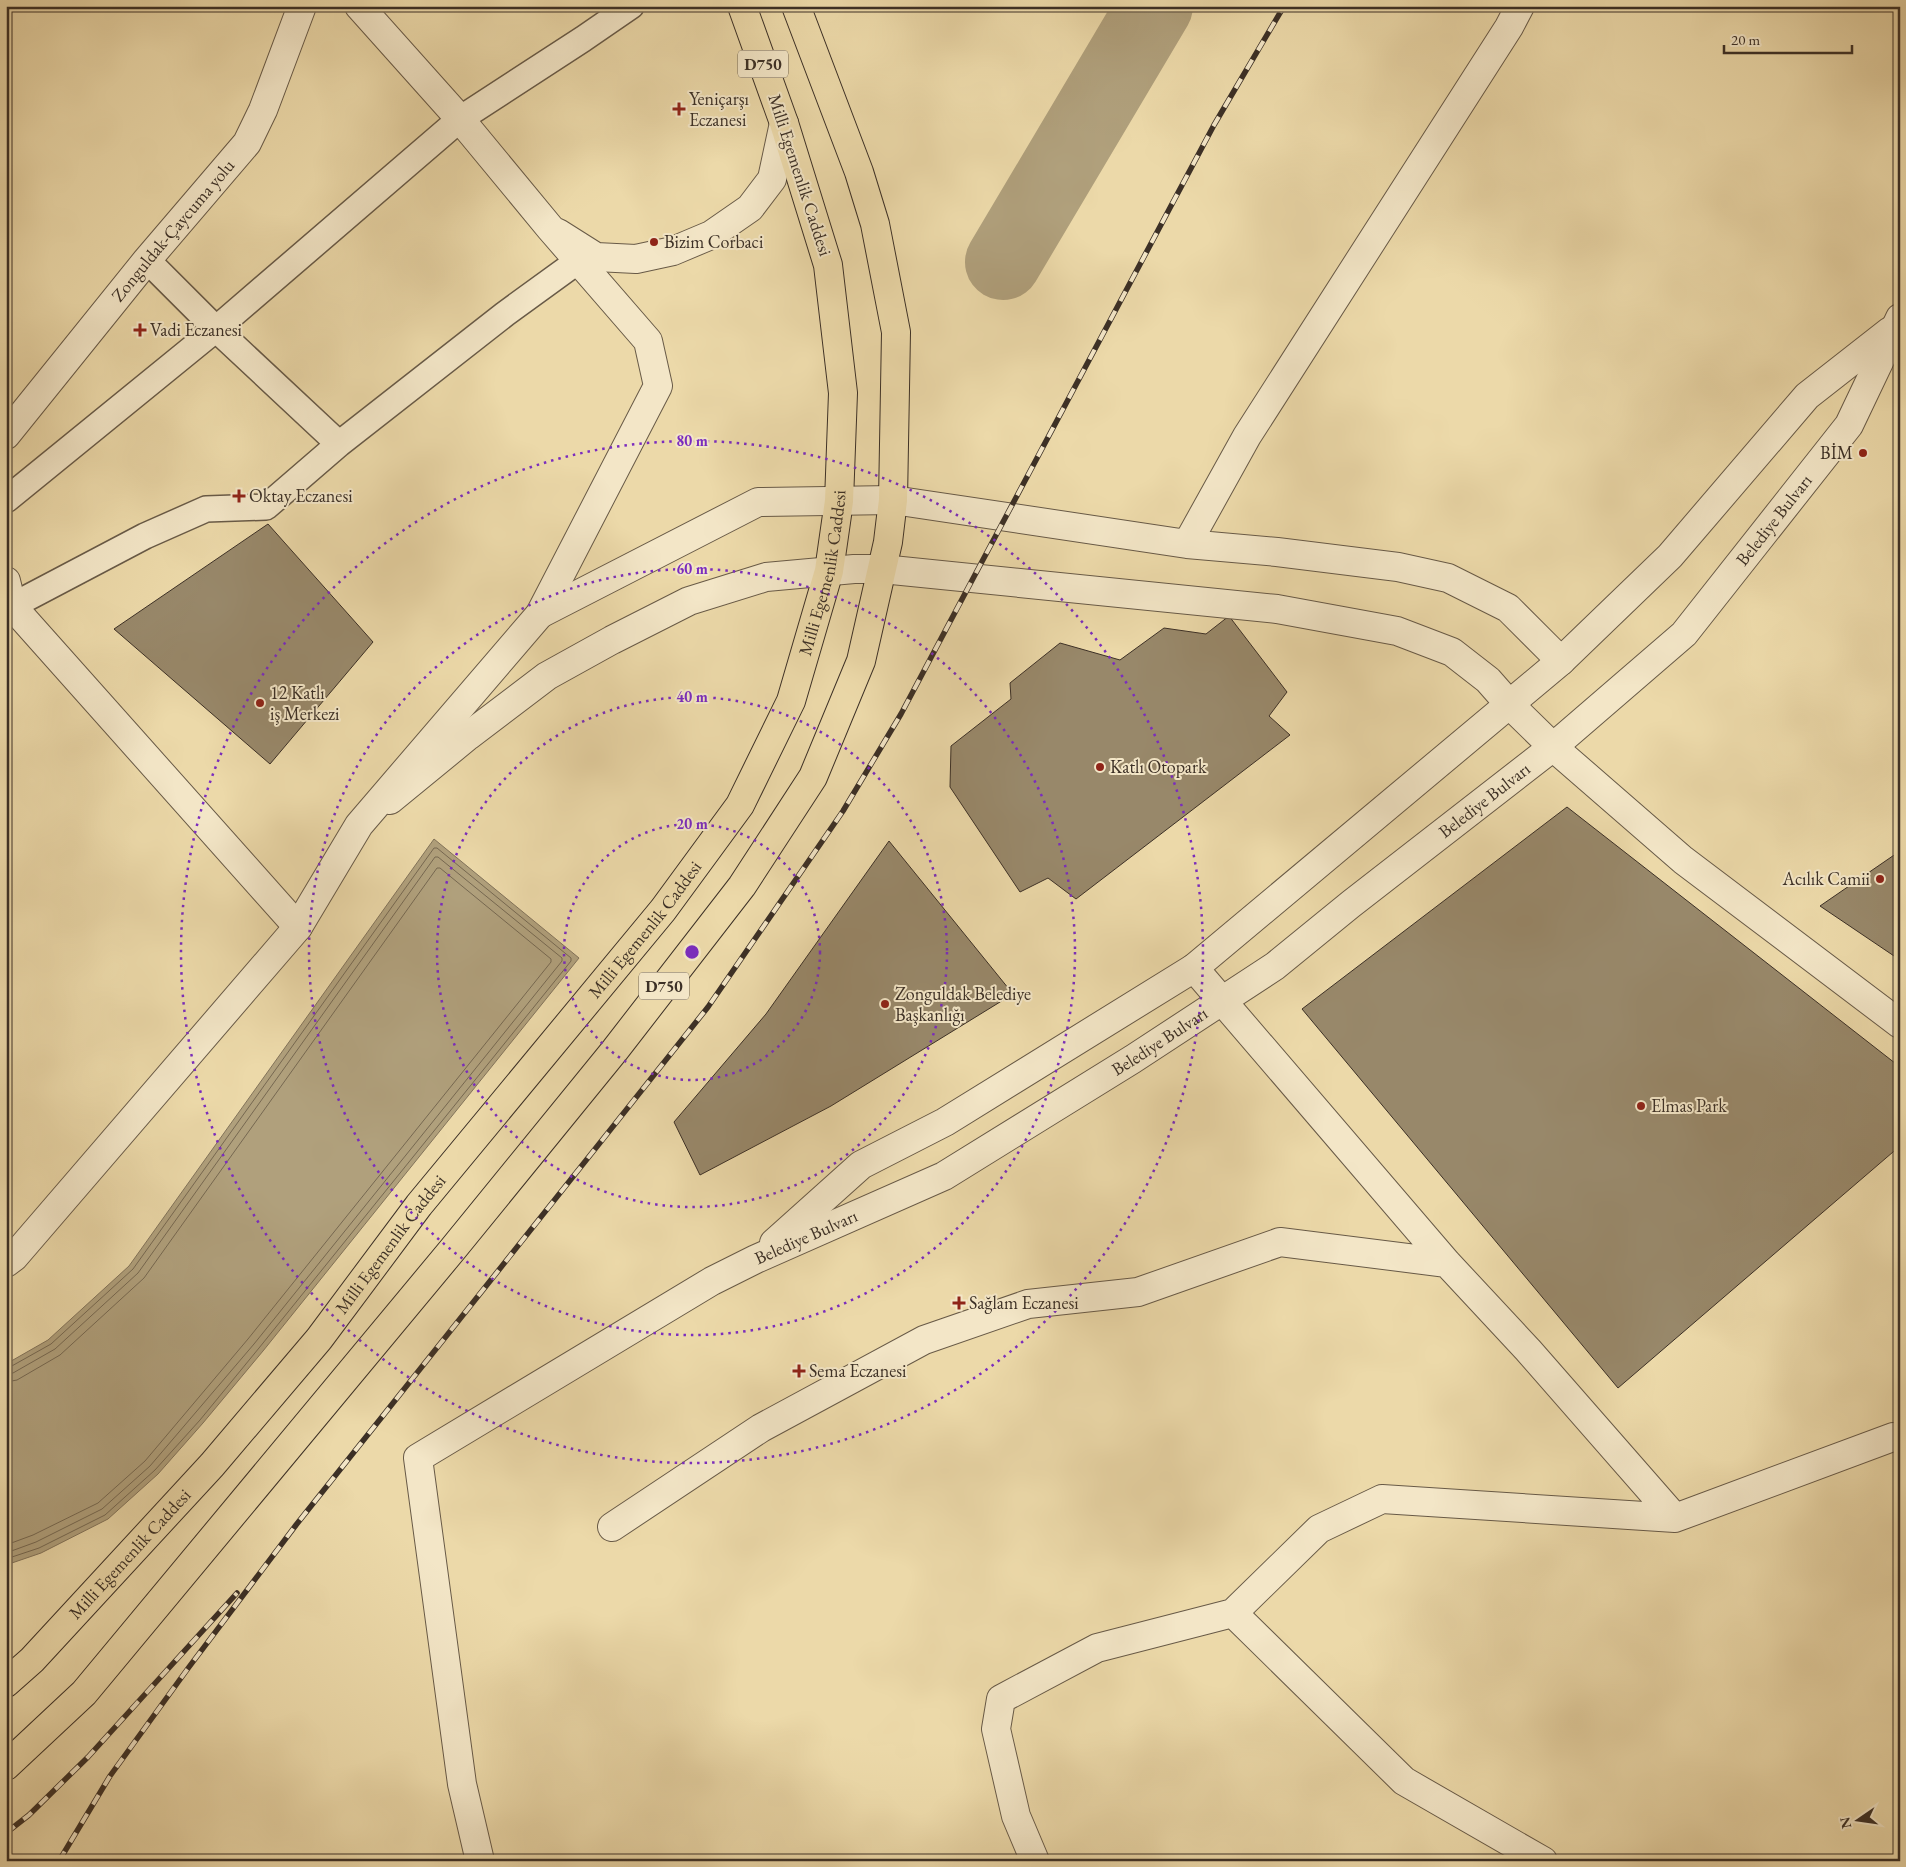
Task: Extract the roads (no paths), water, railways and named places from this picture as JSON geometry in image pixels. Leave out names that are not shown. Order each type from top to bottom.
[{"type":"highway","name":"Milli Egemenlik Caddesi","points":[[6,1684],[32,1660],[212,1465],[319,1339],[419,1205],[664,910],[740,805],[791,702],[829,571],[839,500],[843,394],[828,265],[784,123],[742,6]]},
{"type":"highway","name":"D750","points":[[6,1766],[84,1693],[465,1234],[615,1050],[742,886],[813,777],[861,661],[882,569],[893,500],[896,332],[878,242],[859,172],[796,6]]},
{"type":"street","name":"Zonguldak-Çaycuma yolu","points":[[6,434],[147,260],[247,143],[263,110],[302,6]]},
{"type":"street","points":[[6,1263],[14,1257],[298,927],[359,825],[540,614],[658,386],[648,341],[550,228],[460,119],[359,6]]},
{"type":"street","points":[[6,500],[216,329],[460,119],[631,6]]},
{"type":"street","points":[[1187,544],[1247,436],[1509,27],[1520,6]]},
{"type":"street","points":[[550,228],[596,257],[606,258],[636,259],[673,251],[712,235],[750,208],[772,179],[784,123]]},
{"type":"street","points":[[147,260],[216,329],[339,444]]},
{"type":"street","points":[[298,927],[8,598],[206,509],[266,507],[339,444],[505,314],[578,261]]},
{"type":"street","name":"Belediye Bulvarı","points":[[756,1259],[861,1165],[945,1122],[1194,968],[1561,661],[1670,556],[1807,396],[1898,326]]},
{"type":"street","name":"Belediye Bulvarı","points":[[756,1259],[944,1176],[1224,1001],[1274,966],[1553,747],[1684,634],[1849,425],[1898,326]]},
{"type":"street","points":[[540,614],[758,502],[893,500],[1187,544],[1358,561],[1398,567],[1448,578],[1508,608],[1561,661]]},
{"type":"street","points":[[359,825],[468,736],[547,676],[689,601],[766,577],[829,571],[882,569],[1277,609],[1397,631],[1452,652],[1488,680],[1510,705],[1553,747],[1683,860],[1900,1024]]},
{"type":"street","points":[[1194,968],[1447,1263],[1528,1350],[1675,1518]]},
{"type":"street","points":[[612,1527],[761,1428],[924,1340],[1028,1304],[1138,1292],[1280,1242],[1447,1263]]},
{"type":"street","points":[[480,1861],[462,1784],[418,1458],[712,1281],[756,1259]]},
{"type":"street","points":[[1035,1861],[1016,1816],[996,1730],[1001,1699],[1097,1648],[1232,1613],[1318,1528],[1382,1499],[1675,1518],[1893,1437],[1900,1438]]},
{"type":"street","points":[[1232,1613],[1404,1782],[1544,1861]]},
{"type":"water","points":[[434,839],[579,958],[263,1351],[158,1474],[108,1519],[41,1553],[6,1565],[6,1364],[48,1340],[129,1266]]},
{"type":"waterway","points":[[1003,262],[1155,6]]},
{"type":"railway","points":[[59,1861],[110,1776],[189,1667],[296,1525],[708,1007],[843,811],[901,714],[1214,125],[1284,6]]},
{"type":"railway","points":[[6,1833],[29,1815],[88,1757],[237,1593]]},
{"type":"place","name":"Yeniçarşı Eczanesi","points":[[679,109]]},
{"type":"place","name":"Bizim Corbaci","points":[[654,242]]},
{"type":"place","name":"Vadi Eczanesi","points":[[140,330]]},
{"type":"place","name":"BİM","points":[[1863,453]]},
{"type":"place","name":"Oktay Eczanesi","points":[[239,496]]},
{"type":"place","name":"12 Katlı iş Merkezi","points":[[260,703]]},
{"type":"place","name":"Katlı Otopark","points":[[1100,767]]},
{"type":"place","name":"Acılık Camii","points":[[1880,879]]},
{"type":"place","name":"Zonguldak Belediye Başkanlığı","points":[[885,1004]]},
{"type":"place","name":"Elmas Park","points":[[1641,1106]]},
{"type":"place","name":"Sağlam Eczanesi","points":[[959,1303]]},
{"type":"place","name":"Sema Eczanesi","points":[[799,1371]]}]
